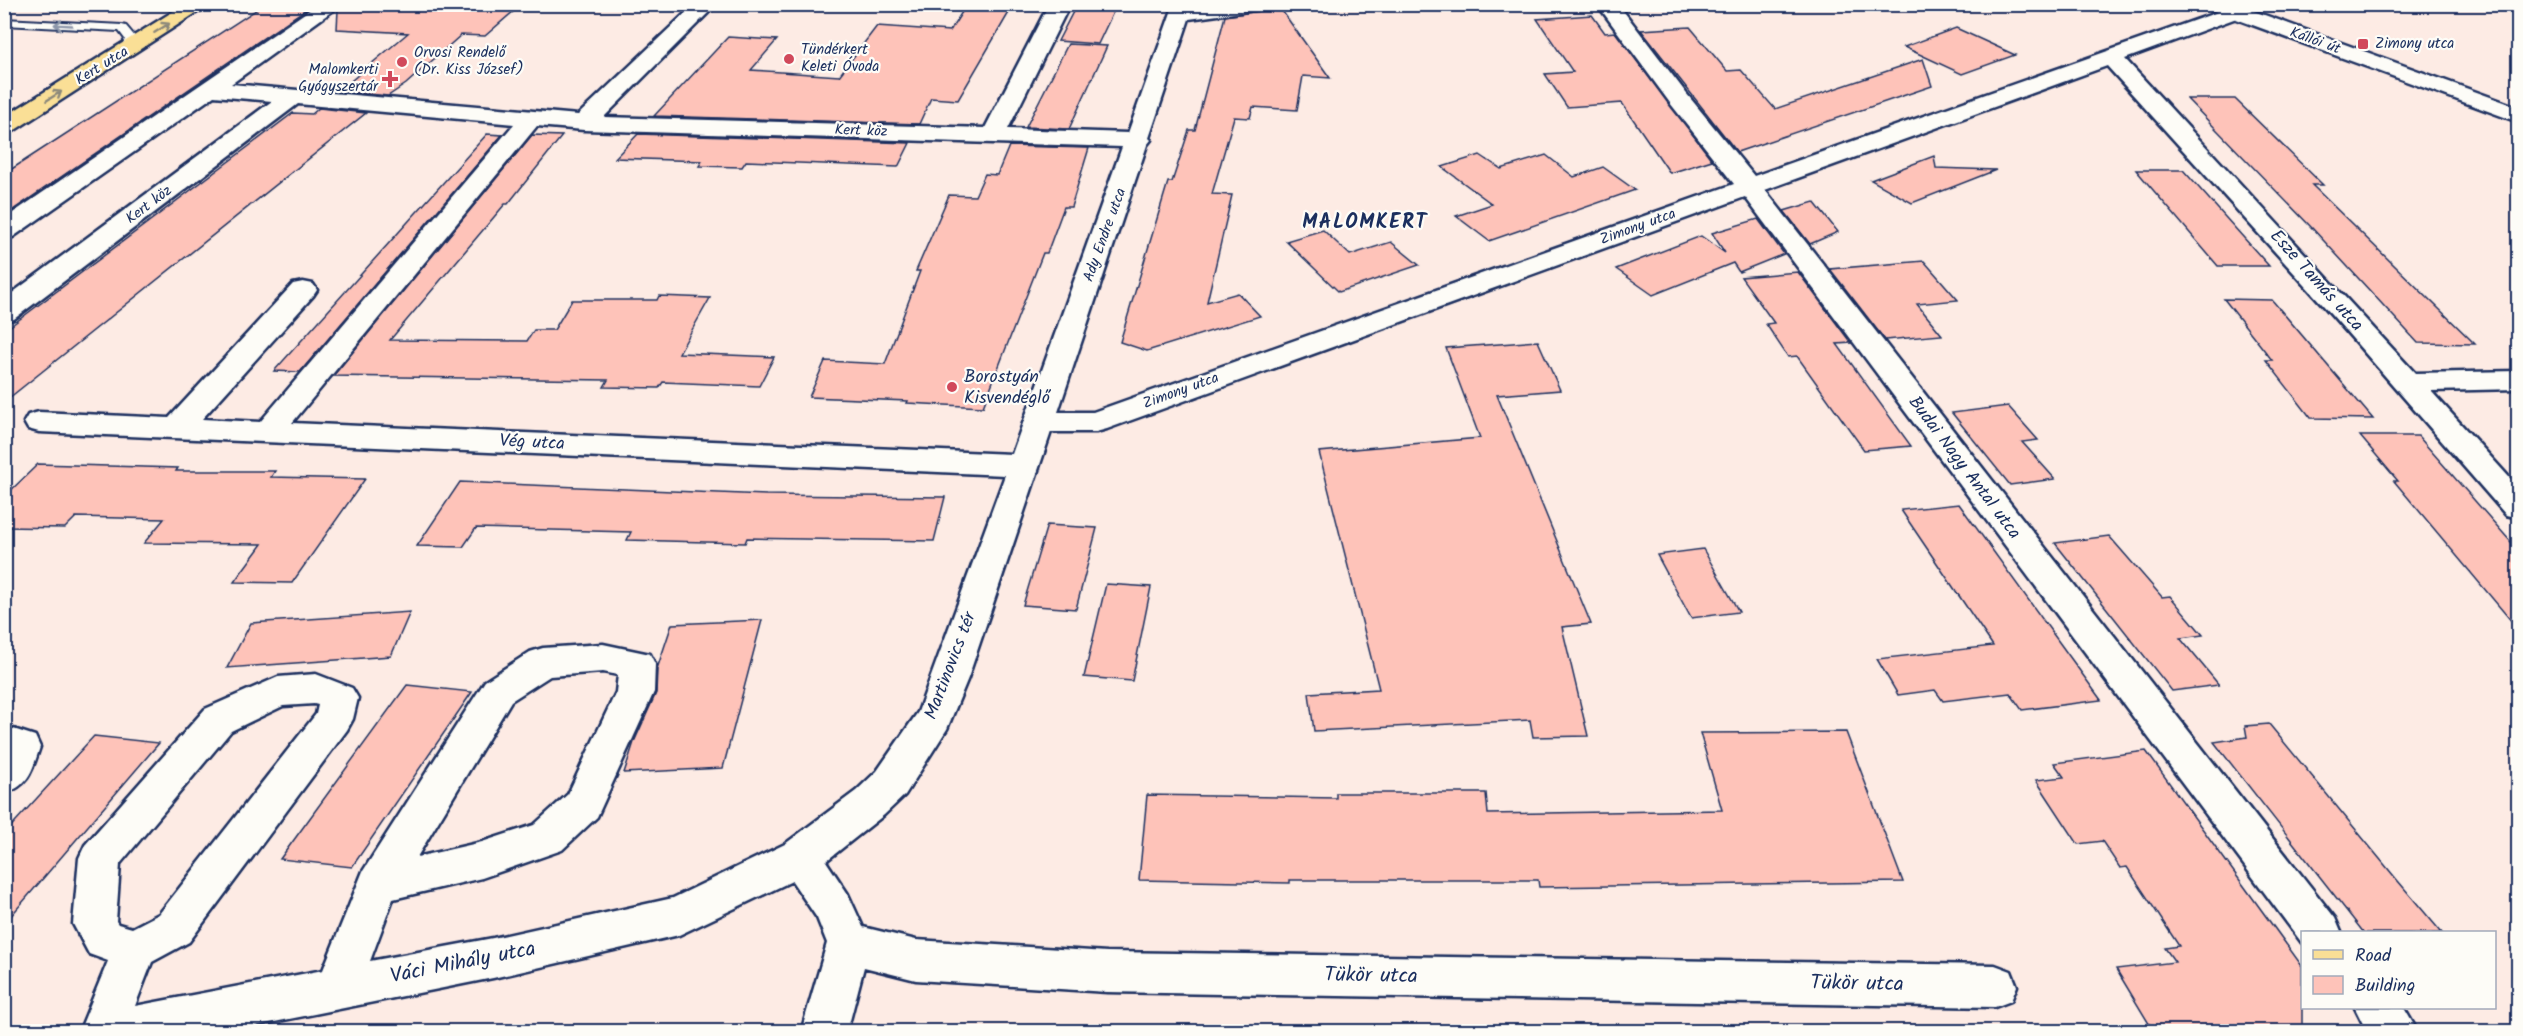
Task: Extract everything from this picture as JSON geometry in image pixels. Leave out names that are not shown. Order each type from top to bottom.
[{"type":"main road","name":"Kert utca","points":[[4,127],[200,4]]},
{"type":"main road","name":"Kert utca","points":[[93,46],[141,16]]},
{"type":"street","points":[[4,231],[332,4]]},
{"type":"street","points":[[584,123],[707,4]]},
{"type":"street","points":[[993,135],[1060,4]]},
{"type":"street","points":[[1183,8],[1198,13],[1255,4]]},
{"type":"street","name":"Budai Nagy Antal utca","points":[[1607,4],[1678,99],[1750,187],[2318,931]]},
{"type":"street","name":"Ady Endre utca","points":[[1024,465],[1139,140],[1183,8]]},
{"type":"street","name":"Zimony utca","points":[[1038,422],[1096,422],[2110,57],[2224,8]]},
{"type":"street","name":"Kállói út","points":[[2224,8],[2518,115]]},
{"type":"street","name":"Esze Tamás utca","points":[[2110,57],[2518,507]]},
{"type":"street","name":"Kert köz","points":[[210,89],[584,123],[1139,140]]},
{"type":"street","name":"Kert köz","points":[[4,313],[293,97]]},
{"type":"street","points":[[268,432],[531,118]]},
{"type":"street","points":[[177,428],[303,291]]},
{"type":"street","points":[[2407,382],[2518,380]]},
{"type":"street","name":"Vég utca","points":[[39,422],[1024,465]]},
{"type":"street","name":"Martinovics tér","points":[[800,857],[870,803],[891,783],[934,718],[1024,465]]},
{"type":"street","points":[[338,988],[378,884],[498,691],[543,662],[603,658],[637,664],[635,692],[583,805],[548,838],[482,860],[378,884]]},
{"type":"street","points":[[102,1032],[135,949],[174,928],[334,719],[339,698],[316,689],[279,692],[218,720],[100,858],[94,924],[104,940],[135,949]]},
{"type":"street","points":[[4,741],[21,747],[13,770],[4,778]]},
{"type":"street","points":[[800,857],[833,907],[849,943],[824,1032]]},
{"type":"street","name":"Váci Mihály utca","points":[[114,1032],[494,958],[679,915],[800,857]]},
{"type":"street","name":"Tükör utca","points":[[849,943],[916,960],[1107,972],[1995,986]]},
{"type":"street","points":[[2378,1009],[2395,1032]]},
{"type":"lane","points":[[4,22],[122,28],[131,39],[125,52]]},
{"type":"building","points":[[265,4],[313,4],[4,216],[4,174]]},
{"type":"building","points":[[344,4],[522,4],[485,36],[461,35],[406,84],[388,96],[339,91],[408,33],[337,29],[338,10]]},
{"type":"building","points":[[967,4],[1014,4],[958,100],[931,98],[919,124],[654,116],[728,37],[777,40],[751,70],[839,76],[877,26],[950,31]]},
{"type":"building","points":[[1077,4],[1117,4],[1098,44],[1058,41]]},
{"type":"building","points":[[1280,8],[1330,78],[1303,76],[1297,110],[1253,107],[1250,118],[1234,117],[1212,194],[1232,195],[1207,302],[1238,293],[1260,316],[1147,351],[1120,342],[1168,182],[1172,182],[1189,130],[1195,130],[1225,16]]},
{"type":"building","points":[[1592,15],[1605,33],[1615,32],[1712,160],[1670,173],[1622,103],[1567,107],[1545,74],[1573,72],[1537,19]]},
{"type":"building","points":[[1690,27],[1727,71],[1741,70],[1775,109],[1923,59],[1932,86],[1737,152],[1641,30]]},
{"type":"building","points":[[1956,28],[2015,55],[1962,74],[1904,47]]},
{"type":"building","points":[[1068,44],[1107,46],[1069,129],[1026,127]]},
{"type":"building","points":[[2187,99],[2235,99],[2323,185],[2312,185],[2475,344],[2418,343],[2312,228]]},
{"type":"building","points":[[319,108],[366,113],[4,402],[4,331],[293,113],[312,114]]},
{"type":"building","points":[[487,134],[502,135],[300,372],[274,371]]},
{"type":"building","points":[[638,134],[910,143],[898,167],[746,161],[742,167],[699,166],[702,161],[615,158]]},
{"type":"building","points":[[532,135],[562,136],[508,204],[505,204],[390,340],[527,341],[534,330],[554,330],[572,300],[657,300],[659,296],[710,298],[679,353],[774,357],[759,386],[663,382],[659,388],[604,387],[608,380],[333,376]]},
{"type":"building","points":[[1009,146],[1089,148],[1071,207],[1064,207],[1047,253],[1043,253],[983,407],[809,397],[825,361],[885,364],[920,271],[916,271],[949,195],[975,196],[985,174],[997,175]]},
{"type":"building","points":[[1480,155],[1501,169],[1546,155],[1574,177],[1603,167],[1635,190],[1489,241],[1456,216],[1492,204],[1442,167]]},
{"type":"building","points":[[1934,156],[1936,168],[1996,170],[1912,203],[1871,180]]},
{"type":"building","points":[[2136,170],[2183,170],[2269,266],[2218,266]]},
{"type":"building","points":[[1814,202],[1838,232],[1810,244],[1784,211]]},
{"type":"building","points":[[1758,219],[1784,254],[1739,272],[1733,263],[1653,295],[1616,269],[1701,236],[1725,253],[1712,233]]},
{"type":"building","points":[[1323,230],[1350,255],[1391,242],[1419,265],[1339,292],[1286,241]]},
{"type":"building","points":[[1924,261],[1958,300],[1917,304],[1942,335],[1885,340],[1830,269]]},
{"type":"building","points":[[1798,272],[1851,343],[1837,344],[1911,446],[1864,450],[1797,356],[1788,357],[1766,324],[1774,323],[1741,277]]},
{"type":"building","points":[[2224,299],[2272,300],[2373,419],[2311,418],[2266,360],[2272,360]]},
{"type":"building","points":[[1538,341],[1560,390],[1497,395],[1591,624],[1562,627],[1588,736],[1533,737],[1530,720],[1314,731],[1309,693],[1379,689],[1319,452],[1480,438],[1446,348]]},
{"type":"building","points":[[2008,406],[2038,440],[2022,442],[2055,479],[2010,485],[1952,413]]},
{"type":"building","points":[[2360,436],[2418,436],[2518,550],[2518,629],[2394,481],[2398,481]]},
{"type":"building","points":[[38,464],[178,468],[176,471],[275,471],[271,477],[365,479],[292,583],[234,582],[262,544],[144,543],[164,519],[76,517],[65,528],[4,527],[4,497]]},
{"type":"building","points":[[460,482],[766,495],[945,497],[934,541],[747,538],[745,543],[627,540],[631,532],[476,528],[463,547],[417,546]]},
{"type":"building","points":[[1959,504],[2101,700],[2022,710],[2010,693],[1943,701],[1935,690],[1898,695],[1877,659],[1993,646],[1901,510]]},
{"type":"building","points":[[1047,525],[1097,528],[1076,609],[1023,605]]},
{"type":"building","points":[[2109,536],[2162,597],[2170,596],[2203,635],[2180,638],[2219,685],[2172,691],[2055,543]]},
{"type":"building","points":[[1703,549],[1739,612],[1691,618],[1657,555]]},
{"type":"building","points":[[1106,584],[1151,587],[1132,681],[1084,677]]},
{"type":"building","points":[[410,612],[391,656],[227,668],[251,623]]},
{"type":"building","points":[[762,620],[723,768],[624,773],[634,742],[656,693],[657,669],[672,624]]},
{"type":"building","points":[[407,685],[472,692],[352,867],[280,859]]},
{"type":"building","points":[[2269,724],[2440,931],[2362,931],[2214,742],[2247,737],[2245,726]]},
{"type":"building","points":[[1846,732],[1903,882],[1539,887],[1538,880],[1290,880],[1290,883],[1139,880],[1147,795],[1336,798],[1336,793],[1486,793],[1488,814],[1722,810],[1700,733]]},
{"type":"building","points":[[94,736],[159,743],[4,924],[4,834]]},
{"type":"building","points":[[2146,751],[2301,965],[2302,1032],[2244,1032],[2241,1027],[2210,1032],[2154,1032],[2116,969],[2175,962],[2165,948],[2179,946],[2127,867],[2120,868],[2102,841],[2078,844],[2036,780],[2064,777],[2054,763]]},
{"type":"place","name":"Zimony utca","points":[[2363,44]]},
{"type":"place","name":"Tündérkert Keleti Óvoda","points":[[789,59]]},
{"type":"place","name":"Orvosi Rendelő (Dr. Kiss József)","points":[[402,62]]},
{"type":"place","name":"Malomkerti Gyógyszertár","points":[[390,79]]},
{"type":"place","name":"Borostyán Kisvendéglő","points":[[952,387]]},
{"type":"district","name":"MALOMKERT","points":[[1365,223]]}]
